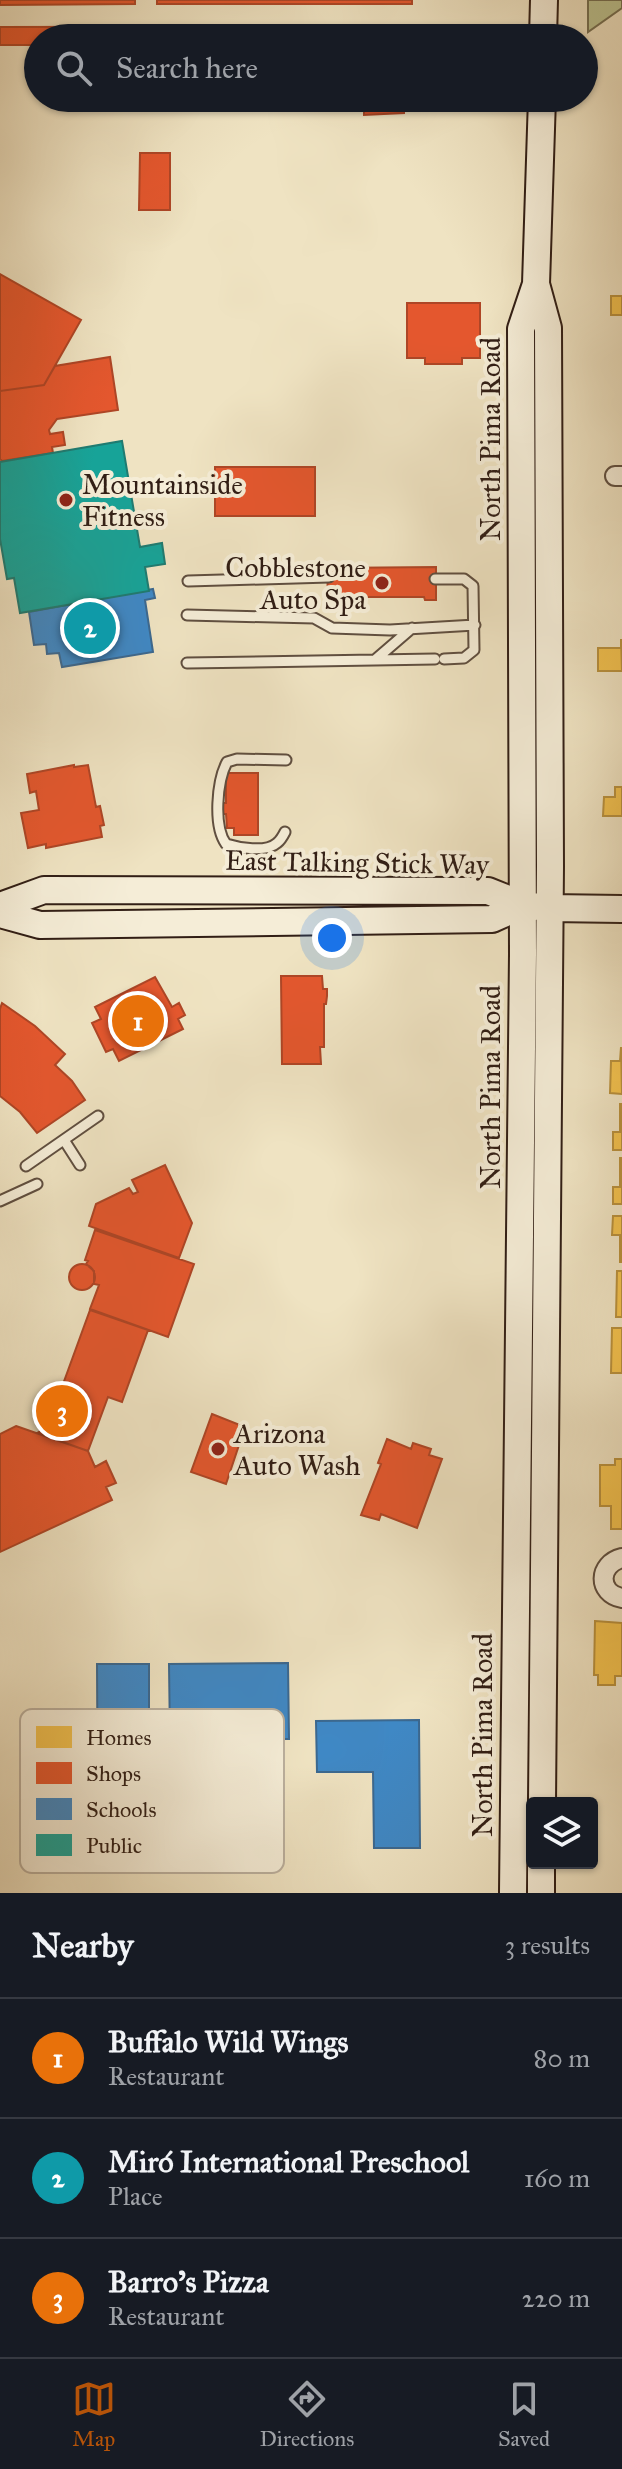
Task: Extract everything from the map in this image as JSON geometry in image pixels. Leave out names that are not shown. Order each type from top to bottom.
[{"type":"main road","points":[[543,24],[544,0]]},
{"type":"main road","name":"North Pima Road","points":[[513,1893],[523,905],[521,329],[536,284],[542,112]]},
{"type":"main road","name":"North Pima Road","points":[[536,284],[548,328],[550,908],[542,1797]]},
{"type":"main road","name":"East Talking Stick Way","points":[[0,906],[44,890],[488,891],[523,905]]},
{"type":"main road","points":[[67,924],[99,912],[179,908],[194,890]]},
{"type":"main road","points":[[523,905],[622,909]]},
{"type":"main road","name":"East Talking Stick Way","points":[[0,914],[40,925],[492,919],[523,905]]},
{"type":"main road","points":[[520,1244],[535,1254],[536,1260],[535,1395],[546,1424]]},
{"type":"main road","points":[[541,1869],[541,1893]]},
{"type":"street","points":[[622,1558],[607,1566],[603,1577],[610,1594],[622,1598]]},
{"type":"lane","points":[[188,581],[329,577]]},
{"type":"lane","points":[[187,663],[464,658],[474,650],[473,586],[464,579],[435,579]]},
{"type":"lane","points":[[187,615],[314,618],[332,628],[390,630],[475,625]]},
{"type":"lane","points":[[376,659],[412,628]]},
{"type":"lane","points":[[285,832],[276,845],[265,848],[236,847],[226,844],[219,827],[221,773],[227,762],[237,759],[286,760]]},
{"type":"lane","points":[[26,1166],[98,1116]]},
{"type":"lane","points":[[64,1140],[80,1165]]},
{"type":"lane","points":[[0,1201],[37,1184]]},
{"type":"green space","points":[[588,0],[622,0],[622,8],[598,25],[588,24]]},
{"type":"building: Homes","points":[[611,296],[622,296],[622,315],[611,315]]},
{"type":"building: Homes","points":[[621,639],[622,671],[598,671],[598,648],[621,648]]},
{"type":"building: Homes","points":[[615,787],[622,787],[622,816],[603,816],[604,797],[615,797]]},
{"type":"building: Homes","points":[[621,1047],[622,1094],[610,1093],[611,1061],[620,1061]]},
{"type":"building: Homes","points":[[620,1104],[622,1150],[613,1150],[613,1132],[620,1132]]},
{"type":"building: Homes","points":[[620,1158],[622,1204],[613,1204],[613,1187],[620,1187]]},
{"type":"building: Homes","points":[[613,1216],[622,1216],[622,1262],[620,1235],[612,1235]]},
{"type":"building: Homes","points":[[617,1271],[622,1271],[622,1317],[616,1317]]},
{"type":"building: Homes","points":[[612,1328],[622,1328],[622,1373],[611,1373]]},
{"type":"building: Homes","points":[[615,1459],[622,1459],[622,1529],[611,1529],[611,1506],[600,1506],[600,1465],[615,1465]]},
{"type":"building: Homes","points":[[595,1621],[622,1623],[622,1676],[615,1676],[615,1685],[598,1685],[598,1675],[594,1675]]},
{"type":"building: Shops","points":[[0,0],[135,0],[135,4],[0,5]]},
{"type":"building: Shops","points":[[157,0],[412,0],[412,4],[157,4]]},
{"type":"building: Shops","points":[[0,27],[24,27],[24,45],[0,45]]},
{"type":"building: Shops","points":[[364,112],[404,112],[404,113],[364,115]]},
{"type":"building: Shops","points":[[140,153],[170,153],[170,210],[139,210]]},
{"type":"building: Shops","points":[[0,274],[81,320],[44,385],[0,391]]},
{"type":"building: Shops","points":[[407,303],[480,303],[480,358],[462,358],[462,364],[425,364],[425,358],[407,358]]},
{"type":"building: Shops","points":[[110,357],[118,410],[57,419],[49,430],[50,434],[63,432],[65,445],[52,447],[53,453],[0,459],[0,391],[44,385],[55,366]]},
{"type":"building: Shops","points":[[215,467],[315,467],[315,516],[215,516]]},
{"type":"building: Shops","name":"Cobblestone Auto Spa","points":[[436,567],[436,600],[425,600],[424,597],[328,597],[327,568]]},
{"type":"building: Shops","points":[[88,765],[96,807],[100,806],[104,825],[100,826],[102,837],[46,848],[46,844],[28,848],[21,813],[39,810],[36,791],[30,793],[27,774]]},
{"type":"building: Shops","points":[[226,773],[258,773],[258,835],[234,835],[234,828],[227,828],[226,814],[223,814]]},
{"type":"building: Shops","points":[[281,976],[322,976],[327,996],[324,1004],[324,1047],[320,1047],[321,1064],[282,1064]]},
{"type":"building: Shops","points":[[155,977],[172,1007],[179,1003],[185,1015],[178,1019],[183,1029],[119,1061],[113,1049],[106,1052],[92,1023],[101,1019],[95,1007]]},
{"type":"building: Shops","points":[[2,1003],[35,1026],[65,1054],[55,1065],[72,1081],[85,1100],[37,1133],[20,1112],[0,1096]]},
{"type":"building: Shops","points":[[165,1165],[192,1223],[179,1258],[89,1226],[96,1204],[129,1188],[133,1194],[138,1192],[132,1180]]},
{"type":"building: Shops","points":[[95,1230],[194,1264],[168,1337],[90,1309],[99,1285],[94,1284],[94,1271],[85,1260]]},
{"type":"building: Shops","points":[[82,1264],[91,1268],[95,1277],[91,1286],[82,1290],[73,1286],[69,1277],[73,1268]]},
{"type":"building: Shops","points":[[90,1310],[148,1330],[122,1402],[108,1397],[88,1451],[37,1433],[47,1428]]},
{"type":"building: Shops","name":"Arizona Auto Wash","points":[[212,1414],[245,1427],[226,1484],[191,1472]]},
{"type":"building: Shops","points":[[16,1426],[88,1451],[95,1467],[106,1461],[116,1483],[106,1487],[112,1500],[0,1552],[0,1434]]},
{"type":"building: Shops","points":[[387,1439],[411,1449],[413,1443],[431,1449],[429,1455],[442,1459],[417,1528],[381,1514],[379,1520],[361,1515],[381,1464],[378,1463]]},
{"type":"building: Schools","points":[[153,589],[155,598],[145,600],[153,652],[62,667],[59,653],[47,654],[46,644],[34,645],[29,612]]},
{"type":"building: Schools","points":[[288,1663],[289,1739],[284,1739],[284,1709],[170,1709],[169,1664]]},
{"type":"building: Schools","points":[[97,1664],[149,1664],[149,1709],[97,1709]]},
{"type":"building: Schools","points":[[419,1720],[420,1848],[374,1848],[373,1772],[317,1772],[316,1721]]},
{"type":"building: Public","name":"Mountainside Fitness","points":[[122,441],[140,547],[162,543],[165,564],[145,567],[149,591],[20,613],[14,578],[7,579],[0,539],[0,462]]},
{"type":"place","name":"Mountainside Fitness","points":[[66,500]]},
{"type":"place","name":"Cobblestone Auto Spa","points":[[382,583]]},
{"type":"place","name":"Miró International Preschool","points":[[90,628]]},
{"type":"place","name":"Buffalo Wild Wings","points":[[138,1021]]},
{"type":"place","name":"Barro's Pizza","points":[[62,1411]]},
{"type":"place","name":"Arizona Auto Wash","points":[[218,1449]]}]
